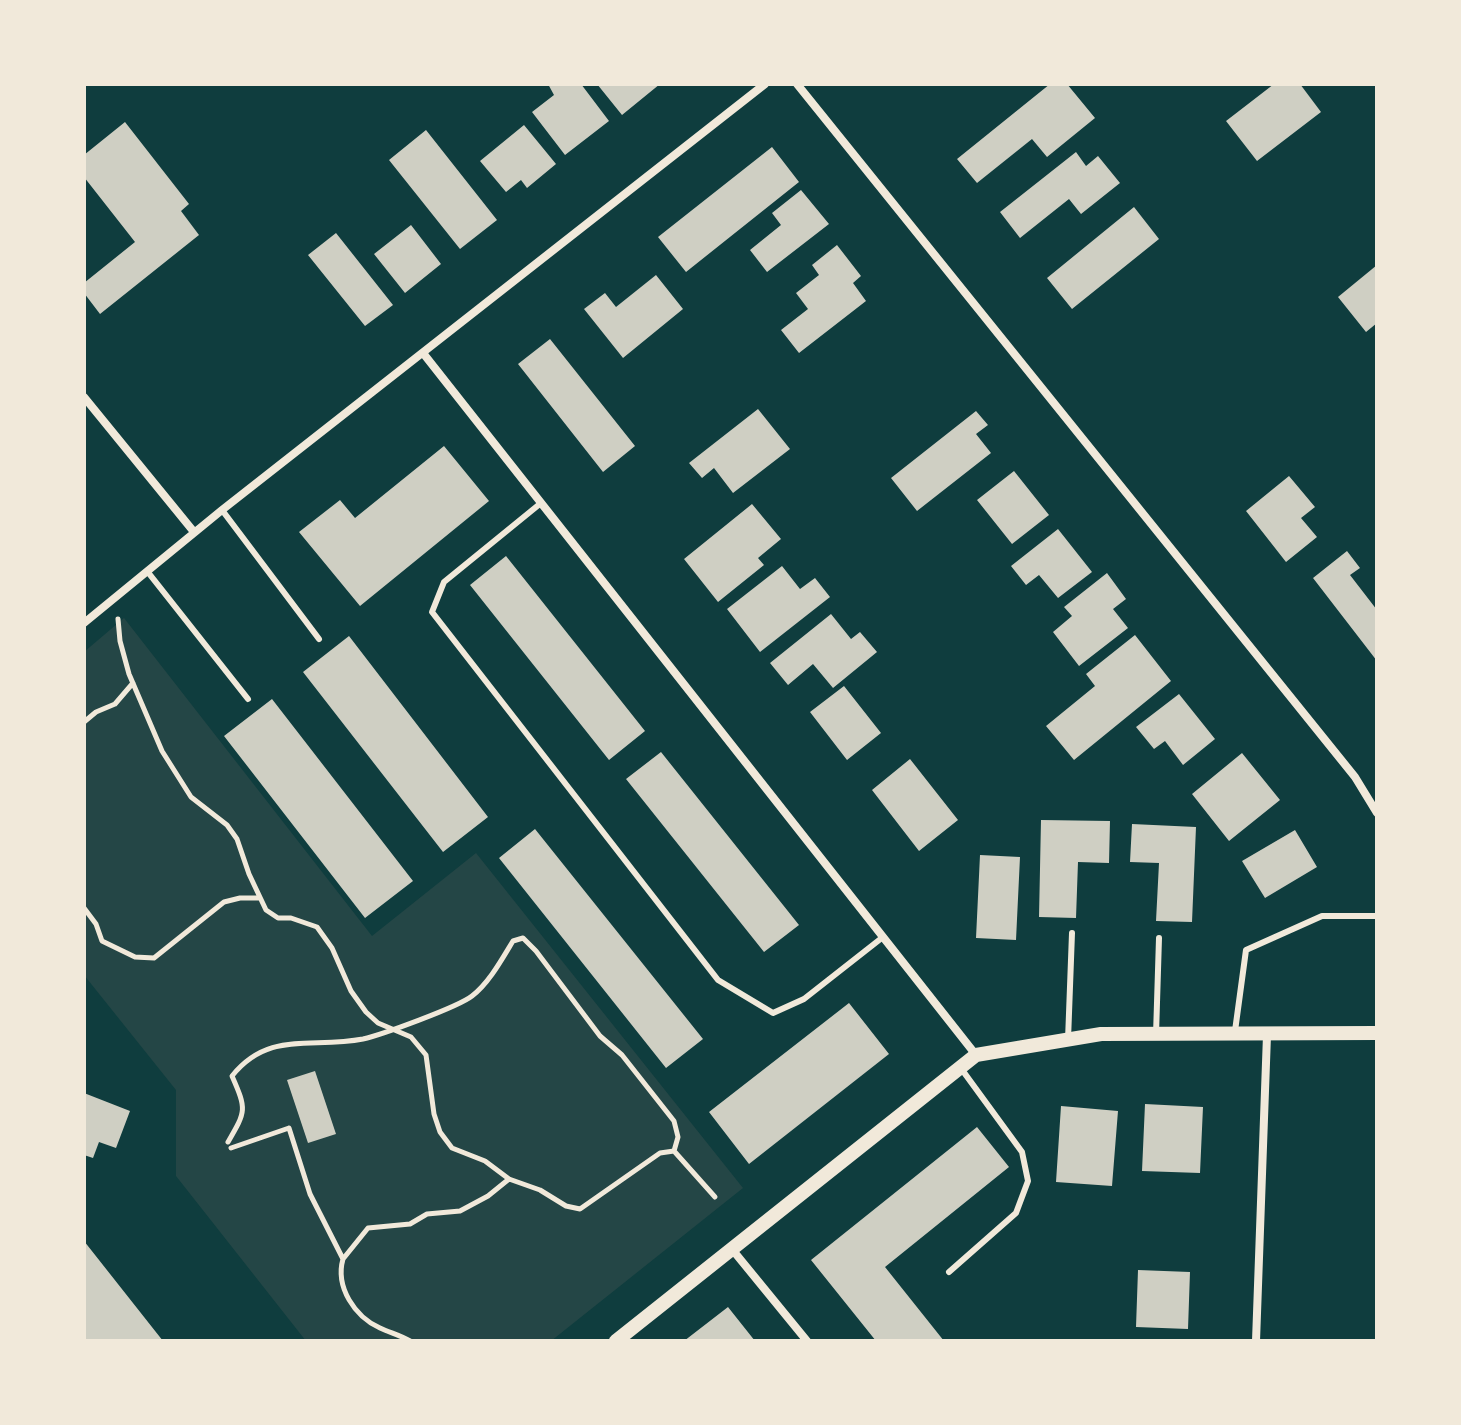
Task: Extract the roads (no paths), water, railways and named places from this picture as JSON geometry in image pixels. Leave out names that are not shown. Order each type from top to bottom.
[{"type":"street","points":[[84,623],[194,532],[765,84]]},
{"type":"street","points":[[797,84],[1355,777],[1377,813]]},
{"type":"street","points":[[423,353],[976,1055]]},
{"type":"street","points":[[84,397],[194,532]]},
{"type":"street","points":[[616,1341],[976,1055],[1101,1034],[1377,1033]]},
{"type":"street","points":[[1256,1341],[1267,1035]]},
{"type":"street","points":[[731,1248],[807,1341]]},
{"type":"lane","points":[[541,503],[444,582],[432,612],[718,980],[773,1013],[804,999],[883,937]]},
{"type":"lane","points":[[222,510],[319,639]]},
{"type":"lane","points":[[147,571],[248,699]]},
{"type":"lane","points":[[1235,1035],[1246,950],[1322,916],[1377,916]]},
{"type":"lane","points":[[1068,1040],[1072,933]]},
{"type":"lane","points":[[1156,1035],[1159,938]]},
{"type":"lane","points":[[949,1272],[1016,1213],[1028,1181],[1022,1152],[960,1067]]}]
